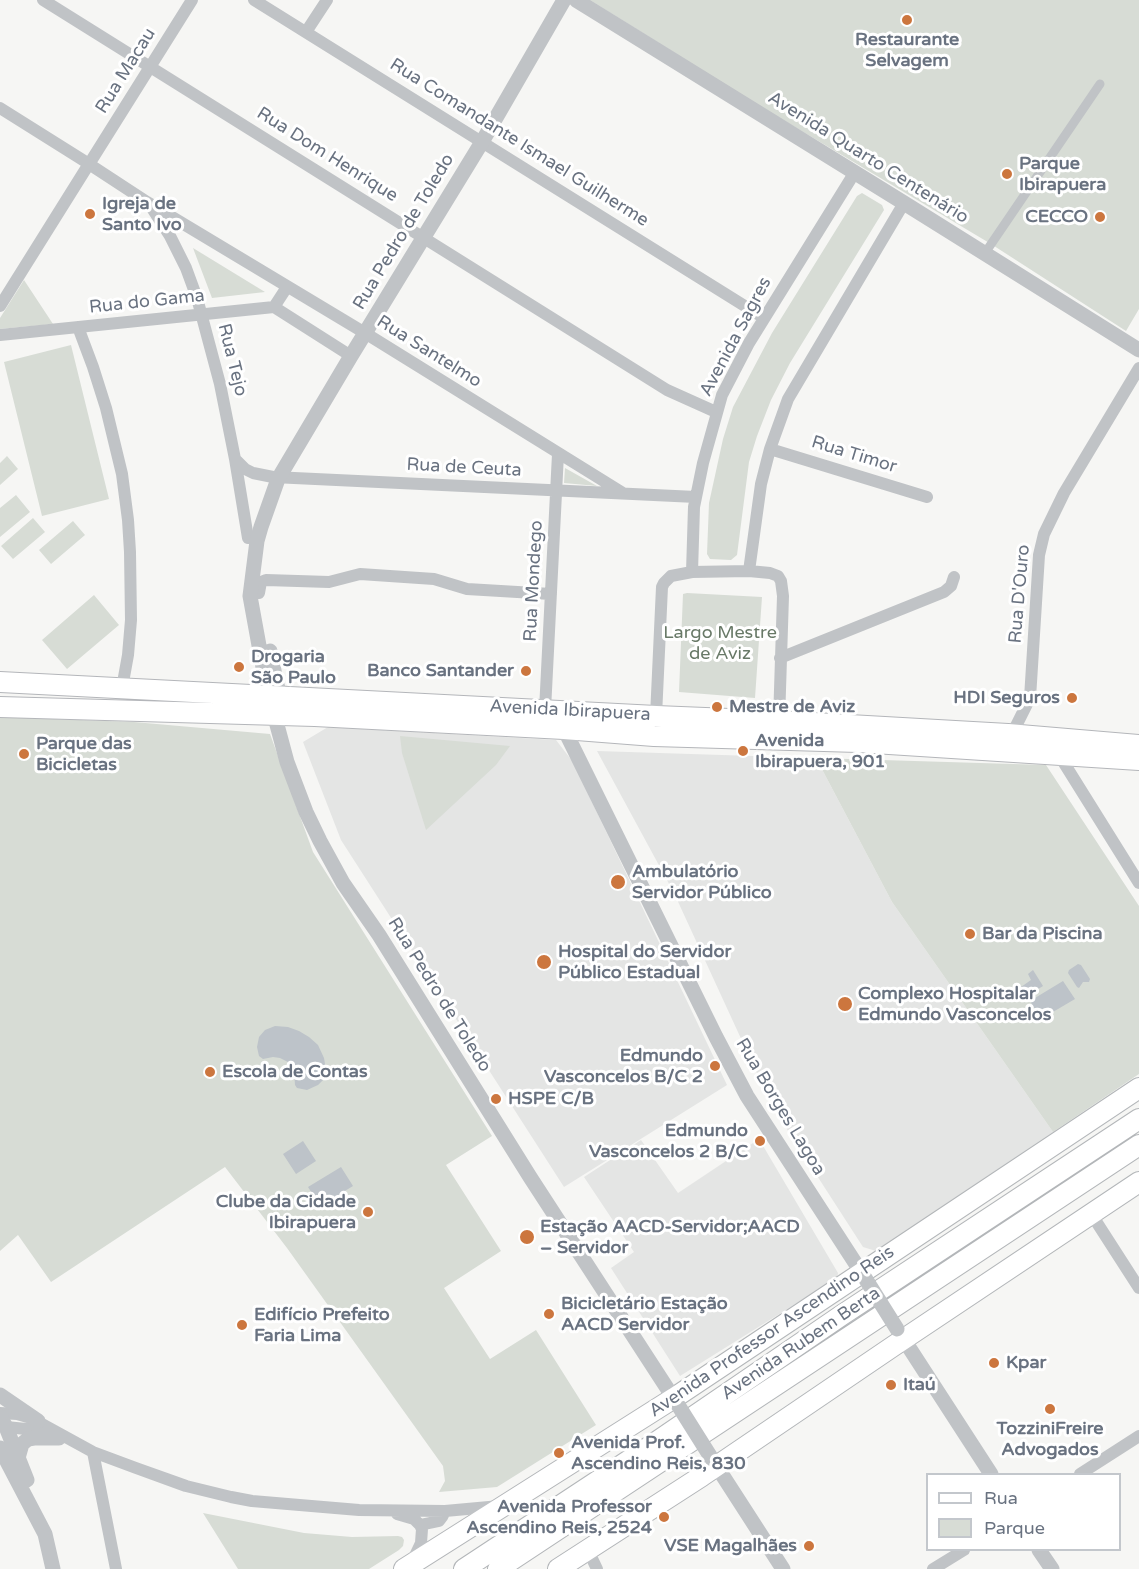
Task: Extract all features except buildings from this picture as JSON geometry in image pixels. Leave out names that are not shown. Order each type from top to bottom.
[{"type":"main road","name":"Avenida Ibirapuera","points":[[0,682],[122,688],[281,707],[654,736],[858,742],[1139,760]]},
{"type":"main road","name":"Avenida Ibirapuera","points":[[0,707],[131,712],[281,707],[545,710],[1008,734],[1139,745]]},
{"type":"main road","points":[[279,734],[285,722],[281,707]]},
{"type":"main road","points":[[564,729],[572,719],[588,712]]},
{"type":"main road","name":"Avenida Professor Ascendino Reis","points":[[504,1505],[676,1402],[1139,1088]]},
{"type":"main road","name":"Avenida Rubem Berta","points":[[464,1569],[1139,1119]]},
{"type":"main road","name":"Avenida Rubem Berta","points":[[498,1569],[1139,1145]]},
{"type":"main road","points":[[558,1569],[900,1334],[1092,1215],[1139,1182]]},
{"type":"main road","points":[[407,1568],[504,1505]]},
{"type":"main road","points":[[509,1569],[530,1548]]},
{"type":"street","name":"Rua Dom Henrique","points":[[43,0],[667,390],[716,412]]},
{"type":"street","name":"Rua Macau","points":[[0,306],[192,0]]},
{"type":"street","name":"Rua Comandante Ismael Guilherme","points":[[254,0],[764,318]]},
{"type":"street","points":[[306,32],[327,0]]},
{"type":"street","name":"Rua Pedro de Toledo","points":[[281,707],[259,584],[248,555],[253,540],[252,520],[258,503],[277,480],[482,142],[564,0]]},
{"type":"street","name":"Avenida Quarto Centenário","points":[[576,0],[1139,350]]},
{"type":"street","points":[[985,253],[1100,84]]},
{"type":"street","name":"Rua Santelmo","points":[[0,108],[147,202],[365,333],[623,493]]},
{"type":"street","name":"Avenida Sagres","points":[[692,572],[694,507],[722,395],[749,343],[855,172]]},
{"type":"street","name":"Rua Tejo","points":[[147,202],[170,236],[186,268],[202,314],[220,384],[253,540]]},
{"type":"street","points":[[749,571],[761,483],[784,408],[904,203]]},
{"type":"street","points":[[287,287],[274,307],[351,356]]},
{"type":"street","name":"Rua do Gama","points":[[0,335],[274,307]]},
{"type":"street","points":[[78,327],[106,408],[122,474],[128,520],[131,620],[122,688]]},
{"type":"street","name":"Rua D'Ouro","points":[[1008,734],[1016,726],[1030,698],[1039,555],[1044,534],[1064,494],[1139,368]]},
{"type":"street","name":"Rua Timor","points":[[770,448],[927,497]]},
{"type":"street","name":"Rua Mondego","points":[[545,710],[558,454]]},
{"type":"street","name":"Rua de Ceuta","points":[[235,459],[245,469],[277,480],[696,497]]},
{"type":"street","points":[[656,716],[662,587],[667,579],[671,576],[692,572],[749,571],[770,573],[778,576],[781,581],[783,596],[779,721]]},
{"type":"street","points":[[259,584],[329,582],[360,574],[434,579],[467,589],[551,594]]},
{"type":"street","points":[[780,658],[944,592],[951,586],[954,577]]},
{"type":"street","name":"Rua Borges Lagoa","points":[[564,729],[743,1089],[900,1334]]},
{"type":"street","name":"Rua Pedro de Toledo","points":[[279,734],[306,812],[343,882],[552,1212],[715,1462]]},
{"type":"street","points":[[1059,755],[1139,883]]},
{"type":"street","points":[[1092,1215],[1139,1288]]},
{"type":"street","points":[[900,1334],[990,1473]]},
{"type":"street","points":[[0,1395],[38,1421]]},
{"type":"street","name":"Avenida Professor Ascendino Reis","points":[[2,1421],[17,1414],[38,1421],[93,1452],[186,1486],[252,1501],[359,1510],[445,1511],[504,1505]]},
{"type":"street","points":[[2,1421],[77,1443]]},
{"type":"street","points":[[2,1421],[36,1507],[32,1508]]},
{"type":"street","points":[[1082,1473],[1139,1436]]},
{"type":"street","points":[[18,1458],[22,1444],[28,1439],[59,1438]]},
{"type":"street","points":[[0,1448],[45,1534],[53,1569]]},
{"type":"street","points":[[93,1452],[116,1569]]},
{"type":"street","points":[[715,1462],[783,1569]]},
{"type":"street","name":"Avenida Professor Ascendino Reis","points":[[382,1510],[405,1516],[420,1525]]},
{"type":"street","points":[[420,1525],[432,1511]]},
{"type":"street","points":[[420,1525],[439,1521],[445,1511]]},
{"type":"street","points":[[407,1568],[421,1543],[420,1525]]},
{"type":"street","points":[[588,1550],[597,1569]]},
{"type":"street","points":[[933,1569],[962,1551]]},
{"type":"street","points":[[1040,1551],[1052,1569]]},
{"type":"shaded area","name":"Hospital do Servidor Público Estadual","points":[[328,727],[556,740],[573,762],[727,1085],[564,1187],[341,840],[303,742]]},
{"type":"shaded area","name":"Complexo Hospitalar Edmundo Vasconcelos","points":[[597,751],[816,758],[892,902],[1053,1132],[876,1251],[863,1247],[772,1106],[674,893]]},
{"type":"shaded area","points":[[1078,964],[1090,979],[1089,982],[1083,982],[1079,988],[1068,973]]},
{"type":"shaded area","points":[[1033,970],[1043,986],[1027,996],[1021,987],[1031,980],[1028,974]]},
{"type":"shaded area","points":[[1063,981],[1075,999],[1041,1019],[1030,1001]]},
{"type":"shaded area","points":[[275,1026],[299,1031],[318,1045],[326,1070],[324,1079],[318,1085],[307,1090],[297,1088],[294,1071],[288,1062],[280,1058],[263,1059],[259,1056],[257,1047],[259,1037],[265,1030]]},
{"type":"shaded area","points":[[759,1139],[838,1273],[837,1278],[680,1376],[611,1268],[634,1252],[584,1177],[641,1140],[678,1193]]},
{"type":"shaded area","points":[[303,1141],[316,1161],[296,1174],[283,1154]]},
{"type":"shaded area","points":[[341,1167],[353,1186],[320,1206],[308,1187]]},
{"type":"green space","name":"Parque Ibirapuera","points":[[590,0],[1139,0],[1139,309],[1126,331],[991,244],[758,105]]},
{"type":"green space","points":[[862,193],[882,205],[884,210],[790,363],[771,400],[749,462],[737,555],[731,560],[710,559],[707,554],[709,503],[723,439],[733,407],[772,333],[857,196]]},
{"type":"green space","points":[[193,248],[265,292],[212,298]]},
{"type":"green space","points":[[24,280],[53,324],[0,329],[0,318]]},
{"type":"green space","points":[[71,345],[109,499],[42,516],[4,362]]},
{"type":"green space","points":[[7,456],[18,469],[0,485],[0,463]]},
{"type":"green space","points":[[565,468],[597,486],[564,483]]},
{"type":"green space","points":[[16,495],[30,512],[0,537],[0,508]]},
{"type":"green space","points":[[33,518],[45,532],[13,559],[1,546]]},
{"type":"green space","points":[[73,521],[85,535],[51,564],[39,550]]},
{"type":"green space","name":"Largo Mestre de Aviz","points":[[683,594],[762,597],[755,698],[679,692]]},
{"type":"green space","points":[[94,595],[119,625],[67,669],[42,640]]},
{"type":"green space","points":[[0,717],[134,722],[270,734],[313,852],[492,1136],[446,1165],[501,1251],[444,1288],[490,1359],[536,1330],[596,1425],[497,1487],[439,1492],[445,1481],[443,1466],[287,1248],[225,1167],[51,1282],[18,1235],[0,1251]]},
{"type":"green space","points":[[400,736],[510,746],[496,765],[426,830],[402,753]]},
{"type":"green space","points":[[816,758],[1046,765],[1139,906],[1139,1074],[1053,1132],[892,902]]},
{"type":"green space","points":[[203,1513],[304,1533],[352,1537],[398,1536],[404,1540],[399,1550],[369,1569],[238,1569]]},
{"type":"place","name":"Restaurante Selvagem","points":[[907,20]]},
{"type":"place","name":"Parque Ibirapuera","points":[[1007,174]]},
{"type":"place","name":"Igreja de Santo Ivo","points":[[90,214]]},
{"type":"place","name":"CECCO","points":[[1100,217]]},
{"type":"place","name":"Drogaria São Paulo","points":[[239,667]]},
{"type":"place","name":"Banco Santander","points":[[526,671]]},
{"type":"place","name":"HDI Seguros","points":[[1072,698]]},
{"type":"place","name":"Mestre de Aviz","points":[[717,707]]},
{"type":"place","name":"Avenida Ibirapuera, 901","points":[[743,751]]},
{"type":"place","name":"Parque das Bicicletas","points":[[24,754]]},
{"type":"place","name":"Ambulatório Servidor Público","points":[[618,882]]},
{"type":"place","name":"Bar da Piscina","points":[[970,934]]},
{"type":"place","name":"Hospital do Servidor Público Estadual","points":[[544,962]]},
{"type":"place","name":"Complexo Hospitalar Edmundo Vasconcelos","points":[[845,1004]]},
{"type":"place","name":"Edmundo Vasconcelos B/C 2","points":[[715,1066]]},
{"type":"place","name":"Escola de Contas","points":[[210,1072]]},
{"type":"place","name":"HSPE C/B","points":[[496,1099]]},
{"type":"place","name":"Edmundo Vasconcelos 2 B/C","points":[[760,1141]]},
{"type":"place","name":"Clube da Cidade Ibirapuera","points":[[368,1212]]},
{"type":"place","name":"Estação AACD-Servidor;AACD – Servidor","points":[[527,1237]]},
{"type":"place","name":"Bicicletário Estação AACD Servidor","points":[[549,1314]]},
{"type":"place","name":"Edifício Prefeito Faria Lima","points":[[242,1325]]},
{"type":"place","name":"Kpar","points":[[994,1363]]},
{"type":"place","name":"Itaú","points":[[891,1385]]},
{"type":"place","name":"TozziniFreire Advogados","points":[[1050,1409]]},
{"type":"place","name":"Avenida Prof. Ascendino Reis, 830","points":[[559,1453]]},
{"type":"place","name":"Avenida Professor Ascendino Reis, 2524","points":[[664,1517]]},
{"type":"place","name":"VSE Magalhães","points":[[809,1546]]}]
